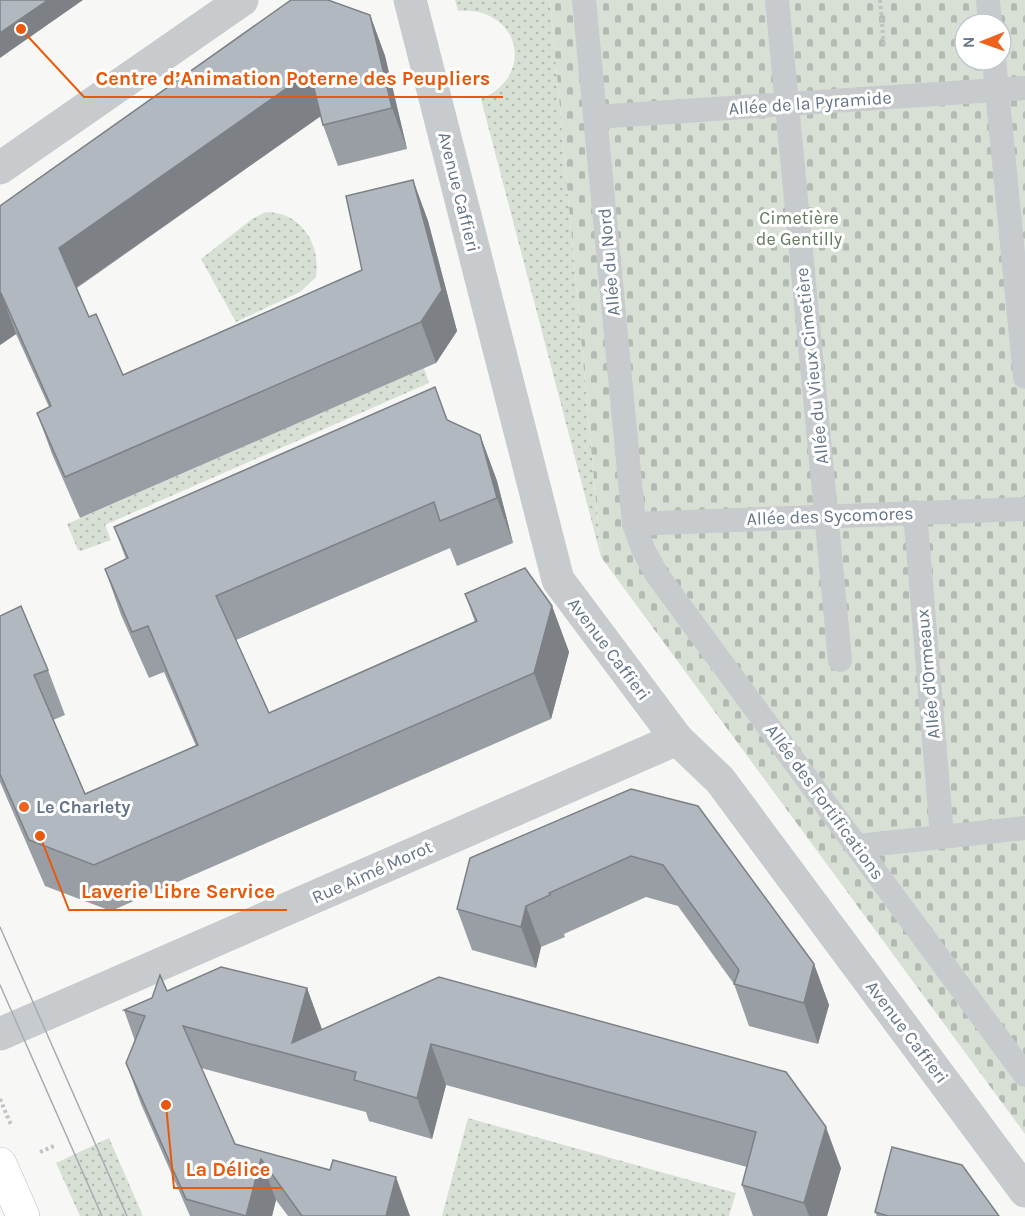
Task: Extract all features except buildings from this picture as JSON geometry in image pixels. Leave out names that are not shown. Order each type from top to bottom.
[{"type":"main road","points":[[0,1164],[23,1216]]},
{"type":"street","points":[[0,168],[242,0]]},
{"type":"street","name":"Avenue Caffieri","points":[[410,0],[558,580],[677,739],[720,780],[1025,1191]]},
{"type":"street","name":"Rue Aimé Morot","points":[[0,1034],[677,739]]},
{"type":"lane","name":"Allée du Nord","points":[[584,0],[634,524]]},
{"type":"lane","name":"Allée du Vieux Cimetière","points":[[777,0],[840,660]]},
{"type":"lane","points":[[995,72],[1025,377]]},
{"type":"lane","name":"Allée de la Pyramide","points":[[596,117],[1025,88]]},
{"type":"lane","name":"Allée des Sycomores","points":[[634,524],[1025,509]]},
{"type":"lane","name":"Allée d'Ormeaux","points":[[915,512],[942,836]]},
{"type":"lane","name":"Allée des Fortifications","points":[[634,524],[643,549],[657,575],[1025,1075]]},
{"type":"lane","points":[[858,846],[1025,828]]},
{"type":"path","points":[[880,0],[884,47]]},
{"type":"path","points":[[34,1155],[54,1146]]},
{"type":"green space","points":[[455,0],[550,0],[601,557],[481,99],[499,88],[510,74],[515,59],[513,44],[507,30],[495,19],[479,12],[458,11]]},
{"type":"green space","name":"Cimetière de Gentilly","points":[[550,0],[1025,0],[1025,1134],[601,557]]},
{"type":"green space","points":[[266,212],[278,213],[289,218],[306,232],[315,253],[316,277],[300,292],[236,322],[201,259],[252,219]]},
{"type":"green space","points":[[424,368],[429,383],[105,525],[111,540],[81,551],[78,550],[67,524]]},
{"type":"green space","points":[[468,1118],[736,1193],[729,1216],[442,1216]]},
{"type":"green space","points":[[109,1138],[143,1216],[80,1216],[56,1163]]},
{"type":"tram line","points":[[0,927],[127,1216]]},
{"type":"tram line","points":[[0,985],[102,1216]]},
{"type":"place","name":"Centre d’Animation Poterne des Peupliers","points":[[21,29]]},
{"type":"place","name":"Le Charlety","points":[[24,807]]},
{"type":"place","name":"Laverie Libre Service","points":[[40,836]]},
{"type":"place","name":"La Délice","points":[[166,1105]]}]
